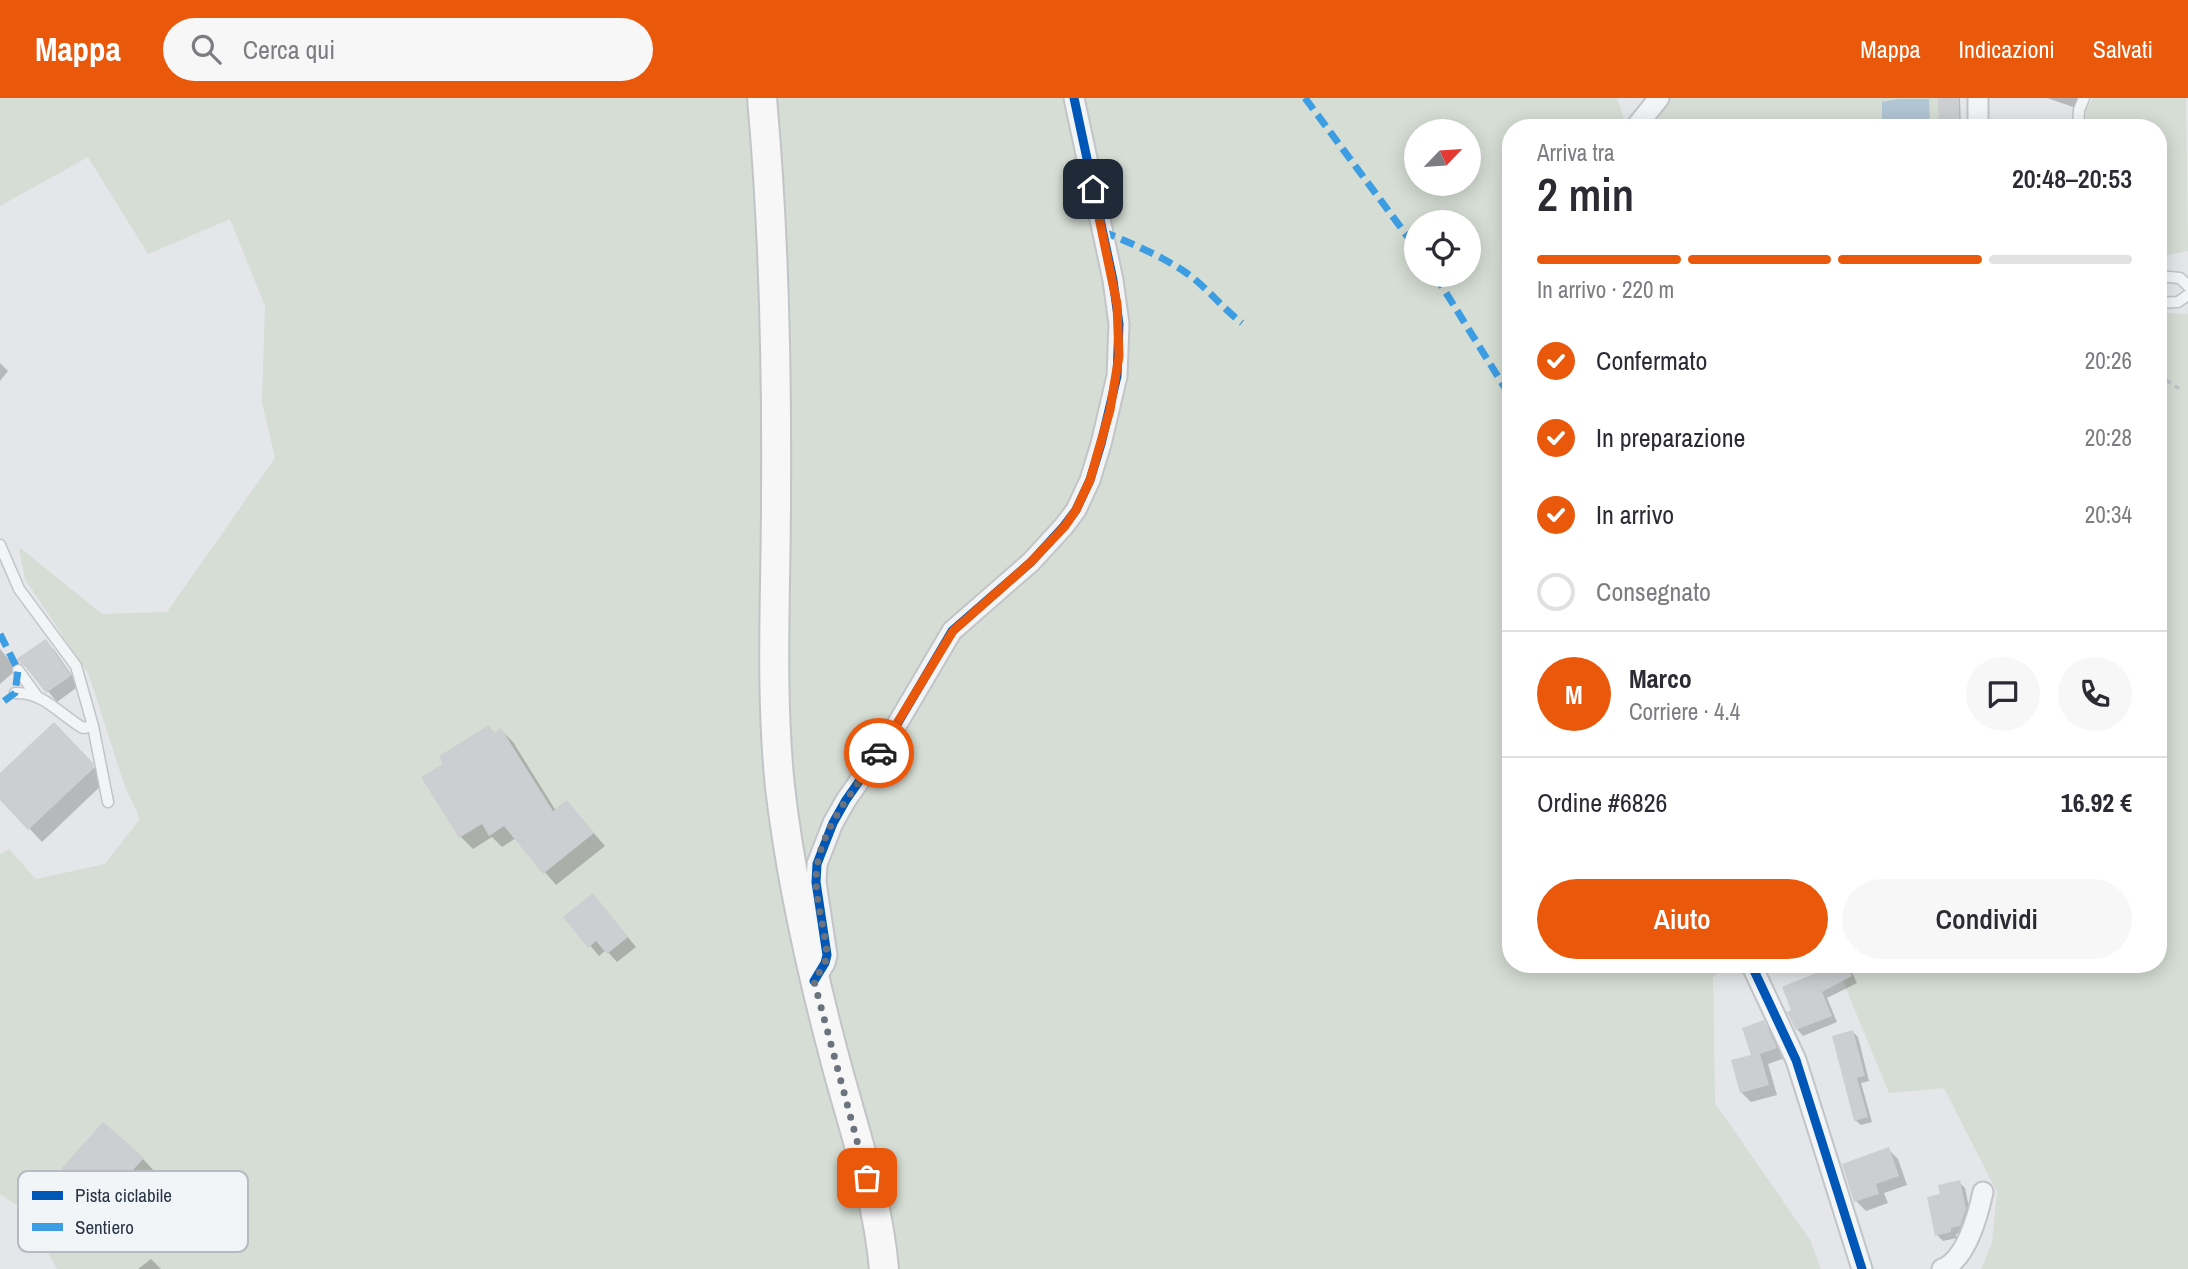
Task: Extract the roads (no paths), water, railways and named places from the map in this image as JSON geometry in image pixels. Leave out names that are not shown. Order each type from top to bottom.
[{"type":"main road","points":[[762,98],[775,285],[777,404],[774,719],[799,915],[877,1215],[884,1269]]},
{"type":"street","points":[[814,981],[827,955],[816,882],[817,864],[833,823],[886,743],[953,631],[1031,562],[1065,526],[1090,480],[1101,444],[1117,376],[1119,324],[1113,280],[1074,98]]},
{"type":"street","points":[[1642,119],[1659,98]]},
{"type":"street","points":[[1978,98],[1978,119]]},
{"type":"street","points":[[1755,973],[1796,1060],[1862,1269]]},
{"type":"street","points":[[1942,1269],[1951,1265],[1963,1249],[1983,1192]]},
{"type":"lane","points":[[2078,119],[2084,98]]},
{"type":"lane","points":[[2167,277],[2180,278],[2188,286]]},
{"type":"lane","points":[[2167,303],[2178,302],[2188,295]]},
{"type":"lane","points":[[0,545],[19,589],[76,666],[93,726],[108,802]]},
{"type":"lane","points":[[18,670],[36,695]]},
{"type":"lane","points":[[15,693],[30,692],[83,728],[93,726]]},
{"type":"water","points":[[1929,99],[1930,119],[1882,119],[1882,102]]}]
